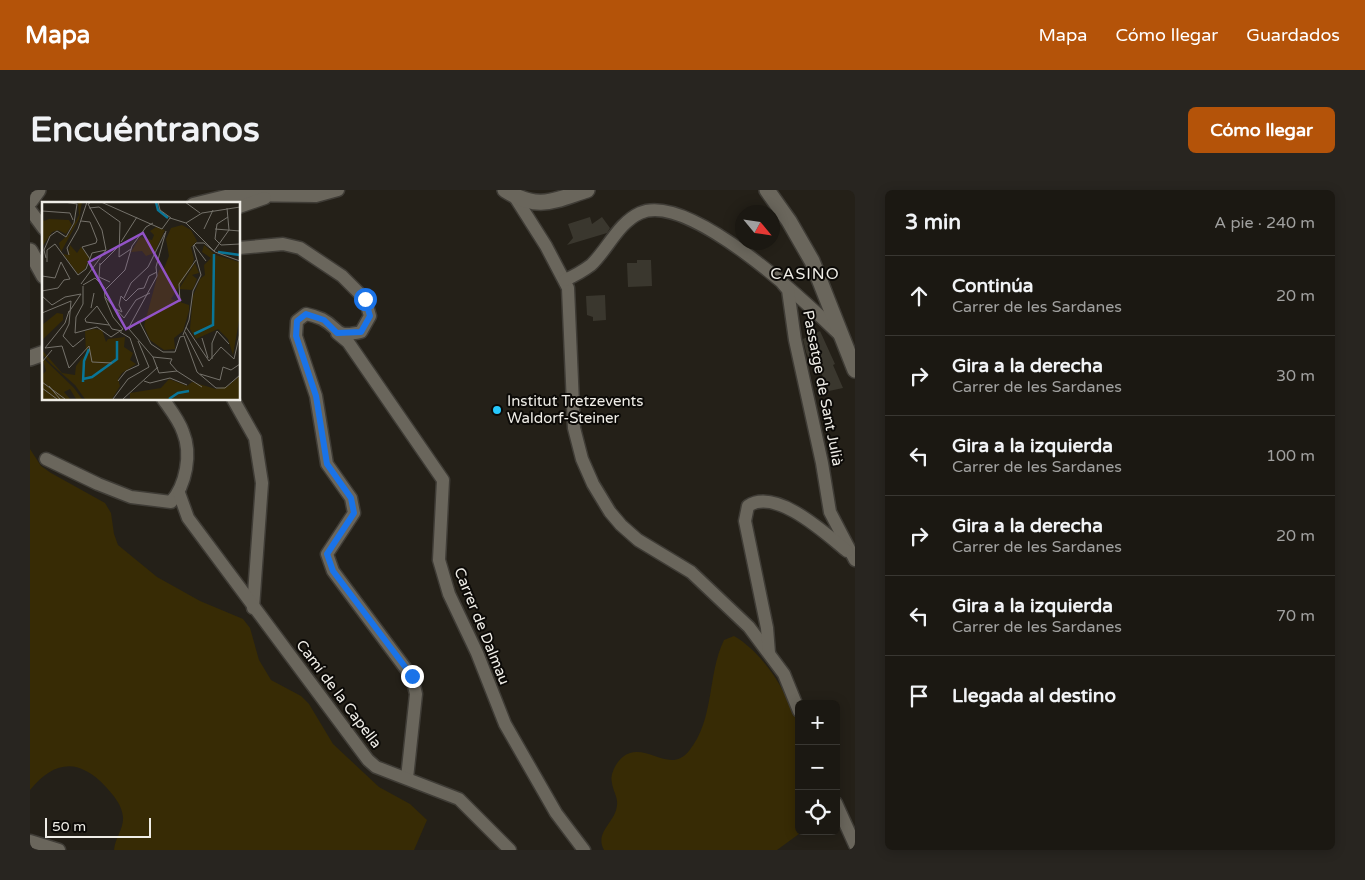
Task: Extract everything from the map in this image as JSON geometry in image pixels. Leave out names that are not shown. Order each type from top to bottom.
[{"type":"street","points":[[30,201],[38,190]]},
{"type":"street","points":[[201,202],[230,195],[316,196],[338,190]]},
{"type":"street","points":[[510,193],[542,204],[587,190]]},
{"type":"street","points":[[766,190],[802,241],[855,370]]},
{"type":"street","points":[[510,193],[565,280],[568,288],[574,428],[582,459],[593,484],[610,512],[621,525],[638,540],[691,572],[749,627],[784,674],[795,701]]},
{"type":"street","points":[[240,207],[274,195]]},
{"type":"street","points":[[30,210],[42,226]]},
{"type":"street","points":[[565,280],[590,265],[630,218],[642,211],[664,211],[689,219],[746,252],[841,336]]},
{"type":"street","points":[[240,248],[283,244],[300,248],[342,276],[365,299],[370,316],[361,332],[337,333]]},
{"type":"street","points":[[30,251],[42,272]]},
{"type":"street","name":"Passatge de Sant Julià","points":[[778,279],[788,290],[795,340],[822,463],[830,512],[854,557]]},
{"type":"street","name":"Carrer de Dalmau","points":[[407,778],[416,694],[412,676],[333,571],[327,554],[354,513],[351,498],[327,464],[316,396],[296,336],[297,321],[306,314],[324,320],[348,342],[442,480],[439,560],[449,594],[505,724],[556,812],[584,850]]},
{"type":"street","points":[[30,358],[42,354]]},
{"type":"street","points":[[46,459],[131,498],[170,502],[179,493],[186,466],[184,433],[164,400]]},
{"type":"street","points":[[234,400],[255,438],[262,483],[253,608]]},
{"type":"street","name":"Camí de la Capella","points":[[179,493],[188,518],[253,608],[368,760],[376,767],[459,799],[510,850]]},
{"type":"street","points":[[769,654],[767,628],[745,521],[748,506],[754,502],[764,501],[784,507],[801,516],[854,557]]},
{"type":"street","points":[[840,811],[855,845]]},
{"type":"street","points":[[30,841],[59,850]]},
{"type":"shaded area","points":[[30,449],[41,466],[105,503],[111,513],[114,534],[118,545],[157,577],[200,601],[243,619],[250,628],[259,660],[271,680],[301,696],[309,704],[333,744],[379,787],[410,804],[427,820],[414,850],[114,850],[122,825],[122,813],[115,797],[96,778],[77,767],[67,766],[49,773],[30,790]]},
{"type":"shaded area","points":[[734,636],[756,653],[774,675],[795,716],[795,835],[798,835],[777,850],[604,850],[602,844],[603,832],[613,817],[617,805],[611,779],[613,770],[622,758],[630,753],[646,753],[668,760],[675,760],[689,751],[703,725],[715,668],[724,640]]},
{"type":"building","points":[[590,217],[592,224],[602,217],[610,228],[607,233],[567,245],[573,238],[568,224]]},
{"type":"building","points":[[637,260],[651,260],[652,286],[628,287],[627,263],[637,263]]},
{"type":"building","points":[[605,295],[606,320],[593,321],[593,317],[587,315],[586,296]]},
{"type":"building","points":[[820,331],[835,364],[833,365],[843,388],[829,391],[820,370],[815,372],[806,352],[803,339]]},
{"type":"place","name":"Institut Tretzevents Waldorf-Steiner","points":[[497,410]]},
{"type":"district","name":"CASINO","points":[[805,274]]},
{"type":"route","points":[[365,299],[370,316],[361,332],[352,334],[337,333],[324,320],[306,314],[297,321],[296,336],[316,396],[327,464],[338,483],[351,498],[354,513],[346,528],[338,536],[327,554],[333,571],[412,676]]}]
